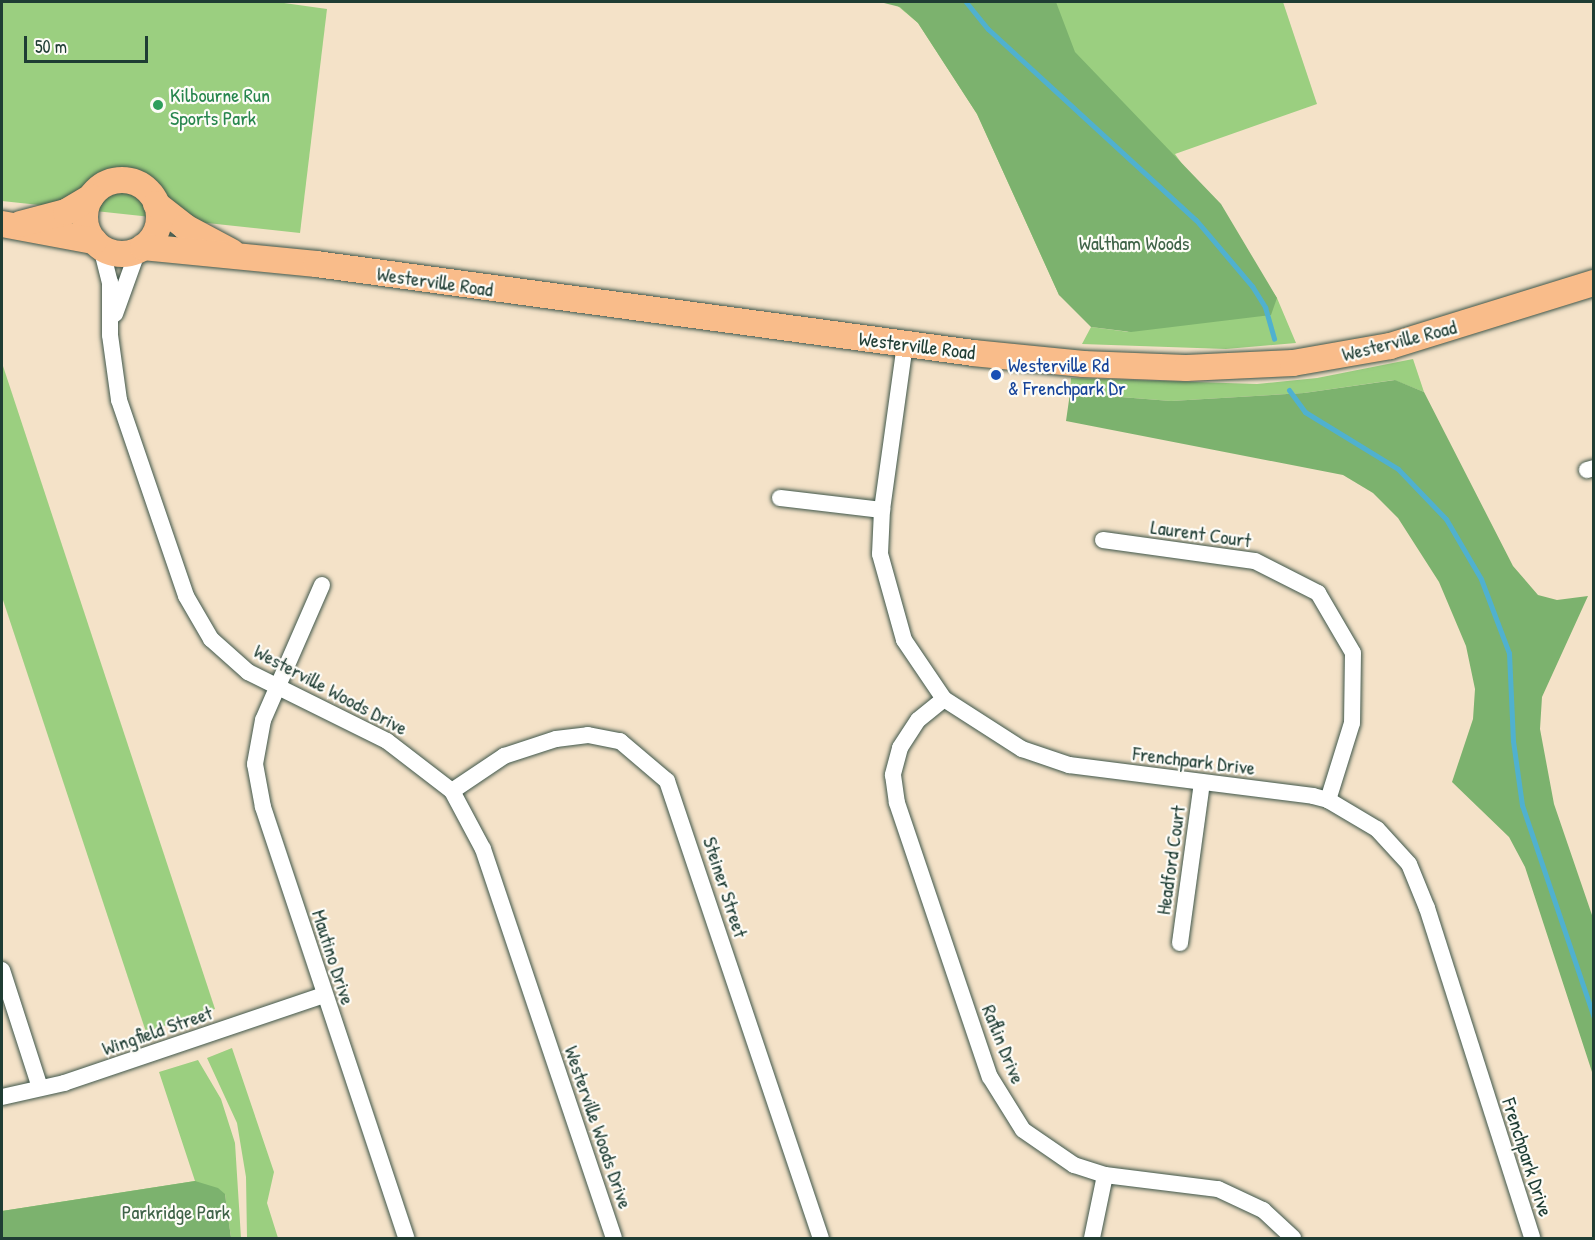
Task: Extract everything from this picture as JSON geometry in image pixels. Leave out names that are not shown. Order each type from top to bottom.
[{"type":"main road","name":"Westerville Road","points":[[8,225],[66,212],[91,197],[106,184],[125,180],[144,187],[156,204],[185,227],[235,254]]},
{"type":"main road","points":[[91,197],[85,220],[98,244]]},
{"type":"main road","points":[[141,248],[157,228],[156,204]]},
{"type":"main road","name":"Westerville Road","points":[[8,225],[98,244],[119,254],[141,248],[186,253],[235,254],[905,344],[1083,364],[1186,368],[1293,363],[1390,346],[1593,283]]},
{"type":"street","name":"Westerville Woods Drive","points":[[98,244],[110,282],[110,335],[119,400],[186,596],[211,639],[248,672],[403,750],[452,791],[483,849],[614,1239]]},
{"type":"street","name":"Westerville Woods Drive","points":[[110,335],[120,296],[141,248]]},
{"type":"street","name":"Frenchpark Drive","points":[[905,344],[882,510],[880,554],[904,640],[944,699],[1022,749],[1069,765],[1328,800],[1377,829],[1409,864],[1427,908],[1532,1239]]},
{"type":"street","points":[[780,498],[882,510]]},
{"type":"street","name":"Laurent Court","points":[[1103,540],[1255,561],[1318,593],[1353,653],[1352,723],[1328,800]]},
{"type":"street","name":"Mautino Drive","points":[[322,585],[263,720],[255,764],[263,807],[406,1239]]},
{"type":"street","name":"Raflin Drive","points":[[944,699],[918,720],[900,748],[893,775],[897,803],[990,1077],[1023,1130],[1074,1165],[1105,1175],[1218,1189],[1263,1210],[1293,1239]]},
{"type":"street","name":"Steiner Street","points":[[452,791],[504,756],[556,739],[588,735],[620,741],[667,781],[821,1239]]},
{"type":"street","name":"Headford Court","points":[[1180,943],[1202,782]]},
{"type":"street","points":[[2,970],[40,1088]]},
{"type":"street","name":"Wingfield Street","points":[[2,1097],[75,1079],[324,995]]},
{"type":"street","points":[[1092,1239],[1105,1175]]},
{"type":"green space","name":"Kilbourne Run Sports Park","points":[[2,2],[277,2],[327,9],[300,233],[2,201]]},
{"type":"green space","name":"Waltham Woods","points":[[880,2],[1056,2],[1075,52],[1221,204],[1277,298],[1271,315],[1131,332],[1091,327],[1059,295],[977,114],[918,23],[900,7]]},
{"type":"green space","name":"Waltham Woods","points":[[893,2],[1283,2],[1317,104],[1175,154],[1277,298],[1296,343],[1226,349],[1082,344],[1091,327],[1129,332],[1059,295],[977,114],[918,23]]},
{"type":"green space","points":[[1413,359],[1424,392],[1394,380],[1304,393],[1171,401],[1070,393],[1071,378],[1257,384],[1317,378]]},
{"type":"green space","points":[[2,363],[215,1009],[146,1032],[2,597]]},
{"type":"green space","points":[[1395,380],[1424,392],[1513,566],[1538,595],[1557,600],[1588,596],[1542,697],[1540,729],[1554,804],[1593,918],[1593,1075],[1525,867],[1509,837],[1452,782],[1473,719],[1475,689],[1466,646],[1439,582],[1398,518],[1373,493],[1343,475],[1066,421],[1070,393],[1171,401],[1304,393]]},
{"type":"green space","points":[[232,1048],[274,1172],[267,1203],[278,1238],[247,1238],[246,1177],[237,1123],[207,1058]]},
{"type":"green space","points":[[198,1060],[221,1099],[235,1143],[241,1238],[231,1238],[225,1194],[2,1238],[2,1211],[195,1181],[159,1072]]},
{"type":"green space","name":"Parkridge Park","points":[[195,1181],[218,1188],[225,1194],[231,1238],[2,1238],[2,1211]]},
{"type":"waterway","points":[[966,2],[988,29],[1196,220],[1252,286],[1265,307],[1274,339]]},
{"type":"waterway","points":[[1289,390],[1305,412],[1398,469],[1446,519],[1481,579],[1509,653],[1513,741],[1522,805],[1594,1018]]},
{"type":"place","name":"Kilbourne Run Sports Park","points":[[158,105]]},
{"type":"place","name":"Westerville Rd & Frenchpark Dr","points":[[996,375]]}]
